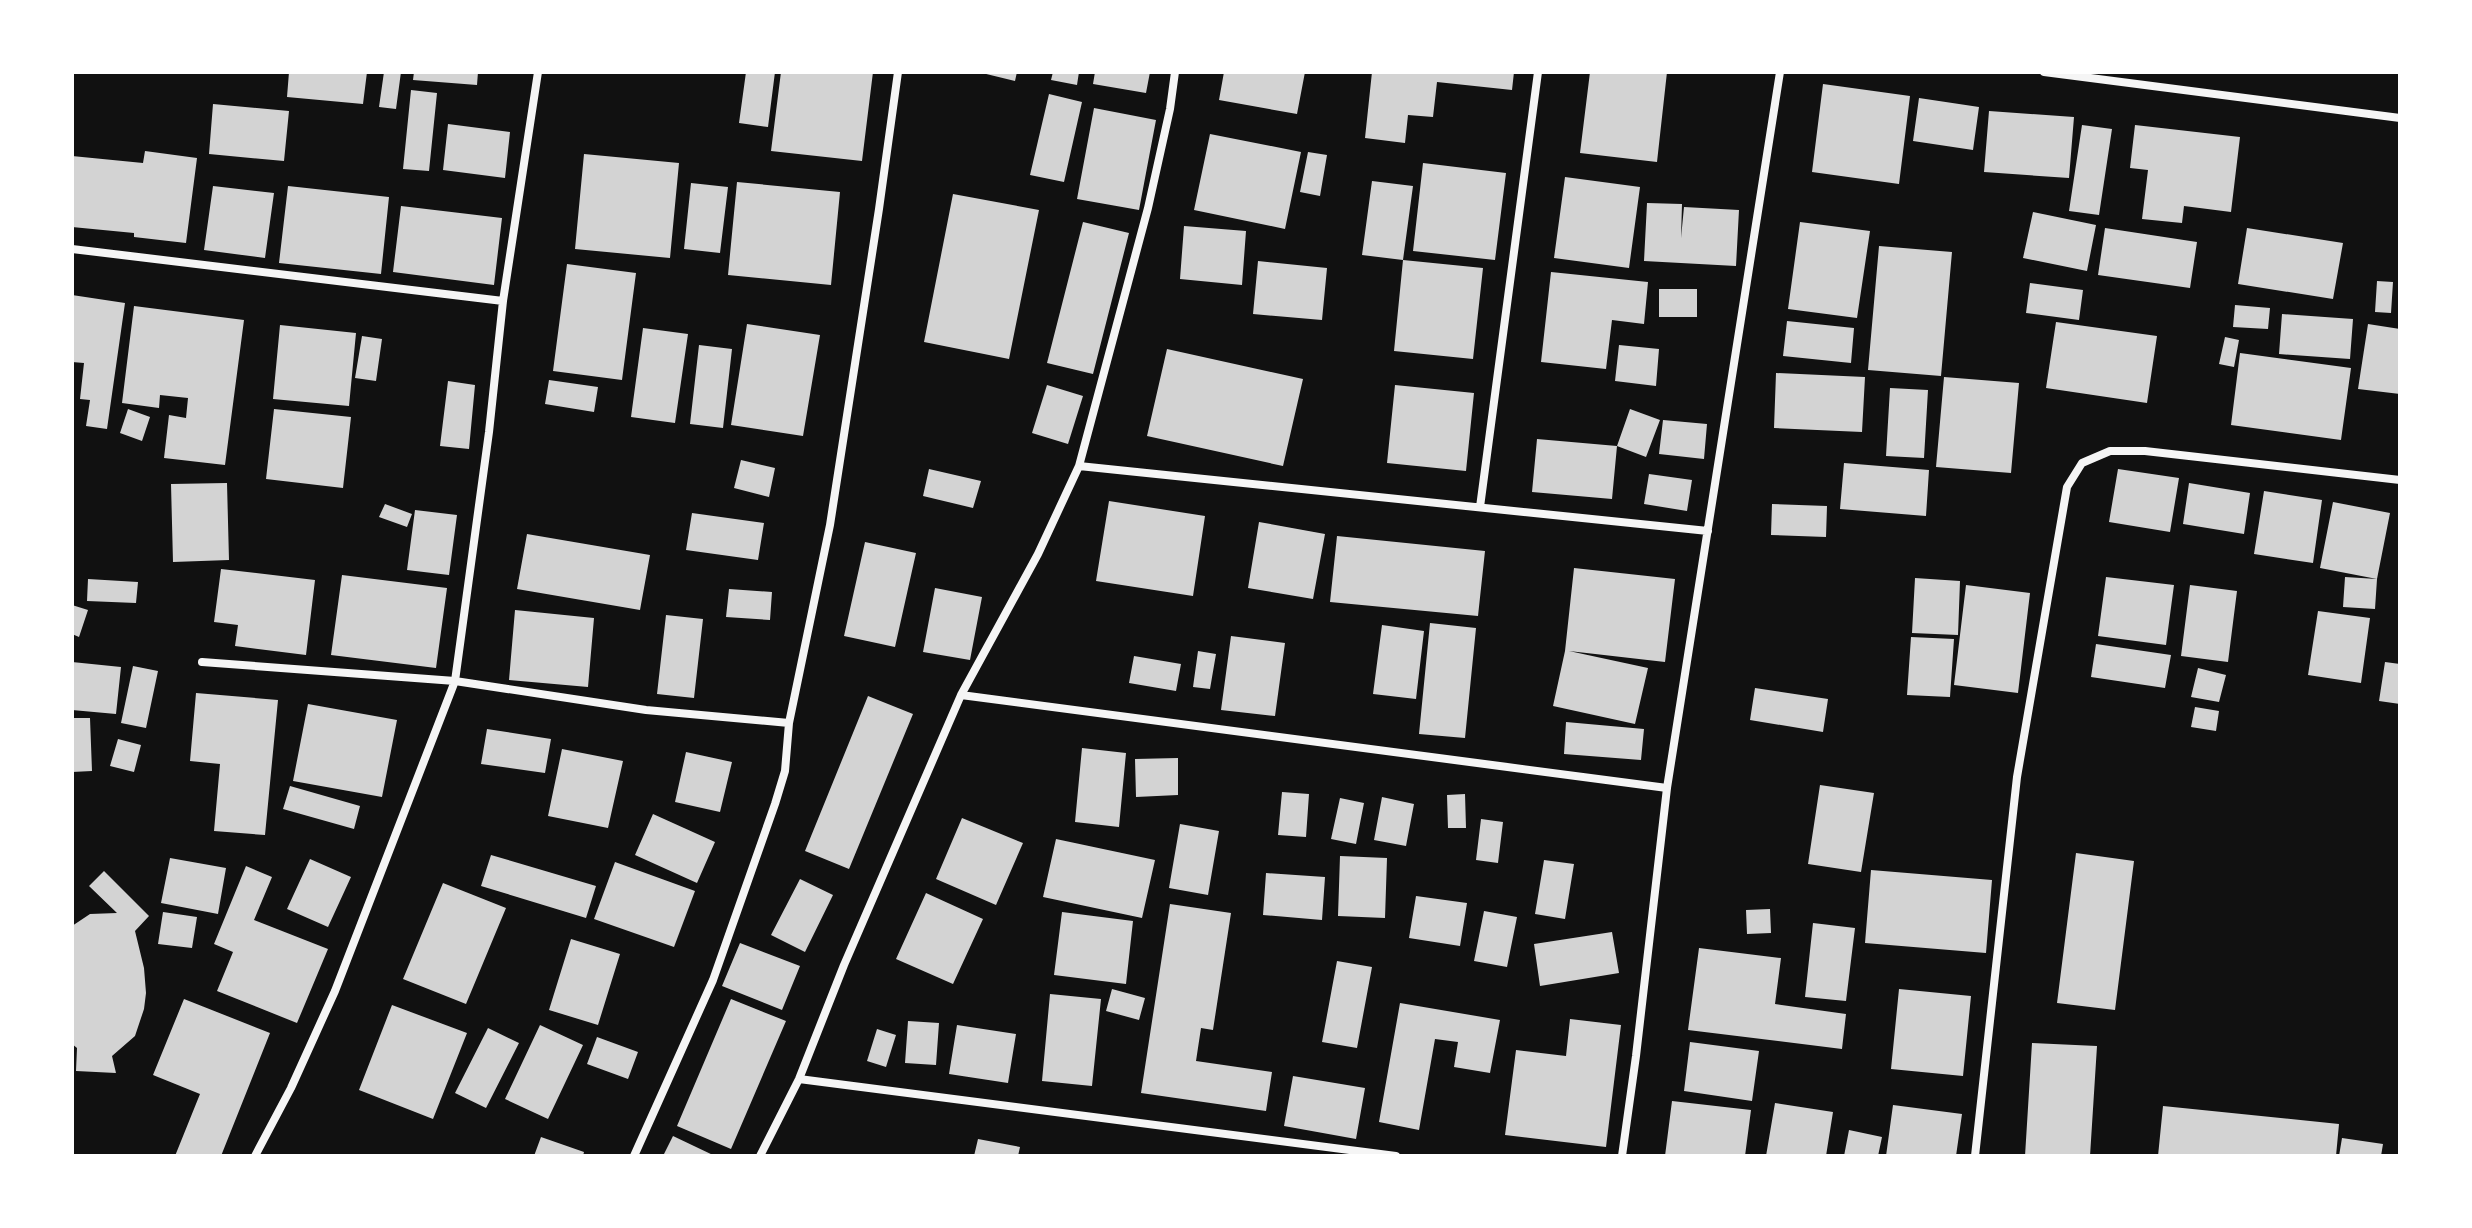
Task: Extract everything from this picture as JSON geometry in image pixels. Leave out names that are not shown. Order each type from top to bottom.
[{"type":"street","points":[[255,1156],[291,1088],[335,991],[455,681],[489,432],[503,301],[538,72]]},
{"type":"street","points":[[634,1156],[713,980],[785,771],[789,723],[830,525],[898,72]]},
{"type":"street","points":[[760,1156],[799,1079],[844,965],[961,695],[1038,554],[1079,466],[1148,208],[1175,72]]},
{"type":"street","points":[[1480,507],[1538,72]]},
{"type":"street","points":[[1622,1156],[1667,788],[1780,72]]},
{"type":"street","points":[[2044,72],[2400,118]]},
{"type":"street","points":[[72,249],[503,301]]},
{"type":"street","points":[[1975,1156],[2017,777],[2067,487],[2082,463],[2110,451],[2145,451],[2400,480]]},
{"type":"street","points":[[1079,466],[1708,531]]},
{"type":"street","points":[[202,662],[455,681],[646,710],[789,723]]},
{"type":"street","points":[[961,695],[1667,788]]},
{"type":"street","points":[[799,1079],[1396,1156]]},
{"type":"building","points":[[289,72],[367,72],[363,104],[287,97]]},
{"type":"building","points":[[384,72],[401,72],[396,109],[379,107]]},
{"type":"building","points":[[414,72],[478,72],[477,85],[413,80]]},
{"type":"building","points":[[746,72],[775,72],[768,127],[739,123]]},
{"type":"building","points":[[781,72],[873,72],[862,161],[771,151]]},
{"type":"building","points":[[978,72],[1017,72],[1015,81]]},
{"type":"building","points":[[1053,72],[1079,72],[1077,85],[1051,80]]},
{"type":"building","points":[[1095,72],[1150,72],[1146,93],[1093,84]]},
{"type":"building","points":[[1224,72],[1305,72],[1297,114],[1219,100]]},
{"type":"building","points":[[1372,72],[1514,72],[1512,90],[1437,82],[1433,117],[1408,115],[1405,143],[1365,138]]},
{"type":"building","points":[[1590,72],[1667,72],[1657,162],[1580,153]]},
{"type":"building","points":[[1823,84],[1910,96],[1899,184],[1812,172]]},
{"type":"building","points":[[411,90],[437,93],[429,171],[403,169]]},
{"type":"building","points":[[1049,94],[1082,102],[1064,182],[1030,175]]},
{"type":"building","points":[[1919,98],[1979,107],[1973,150],[1913,141]]},
{"type":"building","points":[[213,104],[289,111],[284,161],[209,154]]},
{"type":"building","points":[[1094,108],[1156,120],[1139,210],[1077,199]]},
{"type":"building","points":[[1989,111],[2074,117],[2069,178],[1984,172]]},
{"type":"building","points":[[448,124],[510,132],[505,178],[443,170]]},
{"type":"building","points":[[2082,125],[2112,129],[2099,215],[2069,211]]},
{"type":"building","points":[[2135,125],[2240,137],[2231,212],[2184,206],[2182,223],[2142,219],[2148,170],[2130,168]]},
{"type":"building","points":[[1210,134],[1301,152],[1285,229],[1194,210]]},
{"type":"building","points":[[145,151],[197,158],[186,243],[134,237],[134,233],[72,227],[72,156],[143,163]]},
{"type":"building","points":[[1308,152],[1327,155],[1320,196],[1300,192]]},
{"type":"building","points":[[584,154],[679,163],[670,258],[575,249]]},
{"type":"building","points":[[1423,163],[1506,173],[1495,260],[1413,251]]},
{"type":"building","points":[[1565,177],[1640,187],[1629,268],[1554,258]]},
{"type":"building","points":[[1372,181],[1413,186],[1403,260],[1362,255]]},
{"type":"building","points":[[737,182],[840,192],[831,285],[728,275]]},
{"type":"building","points":[[691,183],[728,187],[720,253],[684,249]]},
{"type":"building","points":[[213,186],[274,193],[265,258],[204,250]]},
{"type":"building","points":[[288,186],[389,197],[381,274],[279,263]]},
{"type":"building","points":[[953,194],[1039,210],[1009,359],[924,342]]},
{"type":"building","points":[[1647,203],[1682,204],[1681,238],[1684,207],[1739,210],[1736,266],[1644,261]]},
{"type":"building","points":[[401,206],[502,218],[494,285],[393,272]]},
{"type":"building","points":[[2033,212],[2096,225],[2087,271],[2023,258]]},
{"type":"building","points":[[1083,222],[1129,233],[1093,374],[1047,363]]},
{"type":"building","points":[[1800,222],[1870,231],[1857,318],[1788,309]]},
{"type":"building","points":[[1184,226],[1246,231],[1242,285],[1180,279]]},
{"type":"building","points":[[2105,228],[2197,242],[2190,288],[2098,275]]},
{"type":"building","points":[[2247,228],[2343,243],[2333,299],[2238,284]]},
{"type":"building","points":[[1879,246],[1952,252],[1941,376],[1868,370]]},
{"type":"building","points":[[1403,260],[1483,268],[1473,359],[1394,351]]},
{"type":"building","points":[[1258,261],[1327,268],[1322,320],[1253,314]]},
{"type":"building","points":[[567,264],[636,273],[622,380],[553,371]]},
{"type":"building","points":[[1551,272],[1648,282],[1644,324],[1612,320],[1606,369],[1541,362]]},
{"type":"building","points":[[2377,281],[2393,282],[2391,313],[2375,312]]},
{"type":"building","points":[[2030,283],[2083,290],[2079,320],[2026,313]]},
{"type":"building","points":[[1659,289],[1697,289],[1697,317],[1659,317]]},
{"type":"building","points":[[72,295],[125,303],[107,429],[86,426],[90,400],[80,399],[84,363],[72,362]]},
{"type":"building","points":[[2235,305],[2270,308],[2268,329],[2233,327]]},
{"type":"building","points":[[134,306],[244,320],[225,465],[164,458],[169,415],[186,418],[188,398],[160,395],[159,408],[122,403]]},
{"type":"building","points":[[2282,314],[2353,319],[2350,359],[2279,354]]},
{"type":"building","points":[[1787,321],[1854,328],[1851,363],[1783,356]]},
{"type":"building","points":[[2056,322],[2157,336],[2147,403],[2046,388]]},
{"type":"building","points":[[747,324],[820,335],[803,436],[731,425]]},
{"type":"building","points":[[2368,324],[2400,329],[2400,394],[2358,389]]},
{"type":"building","points":[[280,325],[356,333],[349,406],[273,399]]},
{"type":"building","points":[[643,328],[688,334],[675,423],[631,417]]},
{"type":"building","points":[[362,336],[382,339],[376,381],[355,378]]},
{"type":"building","points":[[2225,337],[2239,340],[2234,367],[2219,364]]},
{"type":"building","points":[[699,345],[732,349],[723,428],[690,424]]},
{"type":"building","points":[[1619,345],[1659,349],[1656,386],[1615,381]]},
{"type":"building","points":[[1167,349],[1303,379],[1283,466],[1147,436]]},
{"type":"building","points":[[2240,353],[2351,368],[2341,440],[2231,425]]},
{"type":"building","points":[[1776,373],[1865,377],[1862,432],[1774,428]]},
{"type":"building","points":[[1944,377],[2019,383],[2011,473],[1936,467]]},
{"type":"building","points":[[549,380],[598,387],[594,412],[545,404]]},
{"type":"building","points":[[448,381],[475,385],[469,449],[440,446]]},
{"type":"building","points":[[1047,385],[1083,396],[1068,444],[1032,433]]},
{"type":"building","points":[[1395,385],[1474,393],[1466,471],[1387,463]]},
{"type":"building","points":[[1890,388],[1928,390],[1924,458],[1886,456]]},
{"type":"building","points":[[128,409],[150,417],[142,441],[120,433]]},
{"type":"building","points":[[274,409],[351,417],[343,488],[266,479]]},
{"type":"building","points":[[1630,409],[1660,420],[1646,457],[1617,446]]},
{"type":"building","points":[[1663,420],[1707,424],[1704,459],[1659,454]]},
{"type":"building","points":[[1537,439],[1617,446],[1612,499],[1532,492]]},
{"type":"building","points":[[741,460],[775,468],[769,497],[734,488]]},
{"type":"building","points":[[1844,463],[1929,470],[1926,516],[1840,509]]},
{"type":"building","points":[[929,469],[981,481],[973,508],[923,496]]},
{"type":"building","points":[[2118,469],[2179,478],[2170,532],[2109,522]]},
{"type":"building","points":[[1649,474],[1692,480],[1687,511],[1644,504]]},
{"type":"building","points":[[227,483],[229,560],[173,562],[171,484]]},
{"type":"building","points":[[2189,483],[2250,493],[2244,534],[2183,524]]},
{"type":"building","points":[[2264,491],[2322,500],[2313,563],[2254,554]]},
{"type":"building","points":[[1109,501],[1205,516],[1193,596],[1096,581]]},
{"type":"building","points":[[2333,502],[2390,513],[2377,579],[2320,568]]},
{"type":"building","points":[[385,504],[412,514],[407,527],[379,517]]},
{"type":"building","points":[[1772,504],[1827,506],[1826,537],[1771,535]]},
{"type":"building","points":[[415,510],[457,515],[449,575],[407,570]]},
{"type":"building","points":[[692,513],[764,523],[758,560],[686,550]]},
{"type":"building","points":[[1259,522],[1325,534],[1313,599],[1248,588]]},
{"type":"building","points":[[527,534],[650,555],[640,610],[517,589]]},
{"type":"building","points":[[1337,536],[1485,551],[1478,616],[1330,602]]},
{"type":"building","points":[[865,542],[916,553],[895,647],[844,636]]},
{"type":"building","points":[[1574,568],[1675,579],[1665,662],[1569,651],[1648,668],[1635,724],[1553,706],[1565,651]]},
{"type":"building","points":[[221,569],[315,580],[306,655],[235,646],[238,625],[214,622]]},
{"type":"building","points":[[342,575],[447,588],[436,668],[331,655]]},
{"type":"building","points":[[2106,577],[2174,585],[2166,645],[2098,636]]},
{"type":"building","points":[[2345,577],[2377,579],[2375,609],[2343,607]]},
{"type":"building","points":[[1915,578],[1960,581],[1958,635],[1912,633]]},
{"type":"building","points":[[88,579],[138,582],[136,603],[87,601]]},
{"type":"building","points":[[1966,585],[2030,593],[2018,693],[1954,685]]},
{"type":"building","points":[[2190,585],[2237,591],[2228,662],[2181,656]]},
{"type":"building","points":[[935,588],[982,597],[970,660],[923,652]]},
{"type":"building","points":[[729,589],[772,592],[770,620],[726,617]]},
{"type":"building","points":[[72,605],[88,610],[79,637],[72,634]]},
{"type":"building","points":[[515,610],[594,618],[588,687],[509,680]]},
{"type":"building","points":[[2318,611],[2370,618],[2361,683],[2308,675]]},
{"type":"building","points":[[666,615],[703,619],[694,698],[657,694]]},
{"type":"building","points":[[1430,623],[1476,628],[1465,738],[1419,734]]},
{"type":"building","points":[[1382,625],[1424,631],[1416,699],[1373,694]]},
{"type":"building","points":[[1231,636],[1285,643],[1275,716],[1221,710]]},
{"type":"building","points":[[1911,637],[1954,639],[1950,697],[1907,695]]},
{"type":"building","points":[[2096,644],[2171,655],[2165,688],[2091,677]]},
{"type":"building","points":[[1198,651],[1216,654],[1210,689],[1193,687]]},
{"type":"building","points":[[1134,656],[1181,664],[1176,691],[1129,683]]},
{"type":"building","points":[[72,662],[121,667],[116,714],[72,710]]},
{"type":"building","points":[[2385,662],[2400,664],[2400,704],[2379,701]]},
{"type":"building","points":[[133,666],[158,671],[146,728],[121,723]]},
{"type":"building","points":[[2198,668],[2226,675],[2219,702],[2191,697]]},
{"type":"building","points":[[1755,688],[1828,699],[1823,732],[1750,720]]},
{"type":"building","points":[[196,693],[278,700],[265,835],[214,831],[220,764],[190,761]]},
{"type":"building","points":[[868,696],[913,714],[849,869],[805,851]]},
{"type":"building","points":[[308,704],[397,720],[382,797],[293,781]]},
{"type":"building","points":[[2195,707],[2219,711],[2216,731],[2191,727]]},
{"type":"building","points":[[72,718],[90,718],[92,771],[72,772]]},
{"type":"building","points":[[1566,722],[1644,729],[1641,760],[1564,754]]},
{"type":"building","points":[[487,729],[551,739],[545,773],[481,764]]},
{"type":"building","points":[[118,739],[141,745],[134,772],[110,766]]},
{"type":"building","points":[[1082,748],[1126,753],[1119,827],[1075,822]]},
{"type":"building","points":[[562,749],[623,761],[608,828],[548,816]]},
{"type":"building","points":[[686,752],[732,762],[720,812],[675,802]]},
{"type":"building","points":[[1178,758],[1178,795],[1136,797],[1135,759]]},
{"type":"building","points":[[1820,785],[1874,793],[1861,872],[1808,864]]},
{"type":"building","points":[[290,786],[360,806],[354,829],[283,809]]},
{"type":"building","points":[[1282,792],[1309,794],[1306,837],[1278,835]]},
{"type":"building","points":[[1465,794],[1466,828],[1448,828],[1447,795]]},
{"type":"building","points":[[1382,797],[1414,804],[1406,846],[1374,840]]},
{"type":"building","points":[[1340,798],[1364,803],[1356,844],[1331,839]]},
{"type":"building","points":[[653,814],[715,842],[697,883],[635,855]]},
{"type":"building","points":[[962,818],[1023,843],[996,905],[936,879]]},
{"type":"building","points":[[1481,819],[1503,822],[1498,863],[1476,860]]},
{"type":"building","points":[[1180,824],[1219,831],[1208,895],[1169,888]]},
{"type":"building","points":[[1056,839],[1155,860],[1142,918],[1043,897]]},
{"type":"building","points":[[2076,853],[2134,861],[2115,1010],[2057,1003]]},
{"type":"building","points":[[491,855],[596,886],[586,918],[481,886]]},
{"type":"building","points":[[1340,856],[1387,858],[1385,918],[1338,916]]},
{"type":"building","points":[[170,858],[226,868],[218,914],[161,903]]},
{"type":"building","points":[[310,859],[351,877],[328,927],[287,909]]},
{"type":"building","points":[[1544,860],[1574,864],[1565,919],[1535,914]]},
{"type":"building","points":[[615,862],[695,891],[674,947],[594,919]]},
{"type":"building","points":[[246,866],[272,877],[254,920],[328,949],[297,1023],[217,991],[233,952],[214,944]]},
{"type":"building","points":[[1871,870],[1992,880],[1986,953],[1865,943]]},
{"type":"building","points":[[104,871],[149,916],[135,931],[144,968],[144,1009],[135,1036],[112,1056],[116,1073],[76,1071],[77,1048],[72,1044],[72,926],[90,914],[117,913],[89,886]]},
{"type":"building","points":[[1266,873],[1325,877],[1322,920],[1263,915]]},
{"type":"building","points":[[800,879],[833,895],[805,952],[771,935]]},
{"type":"building","points":[[443,883],[506,908],[466,1004],[403,979]]},
{"type":"building","points":[[926,893],[983,919],[953,984],[896,959]]},
{"type":"building","points":[[1416,896],[1467,903],[1460,946],[1409,938]]},
{"type":"building","points":[[1170,904],[1231,913],[1213,1030],[1201,1028],[1196,1061],[1272,1072],[1266,1111],[1141,1093]]},
{"type":"building","points":[[1770,909],[1771,933],[1747,934],[1746,910]]},
{"type":"building","points":[[1484,911],[1517,917],[1507,967],[1474,961]]},
{"type":"building","points":[[163,912],[197,917],[192,948],[158,944]]},
{"type":"building","points":[[1062,912],[1133,921],[1126,984],[1054,975]]},
{"type":"building","points":[[1813,923],[1855,928],[1846,1001],[1805,997]]},
{"type":"building","points":[[1612,932],[1619,973],[1540,986],[1534,944]]},
{"type":"building","points":[[571,939],[620,954],[598,1025],[549,1010]]},
{"type":"building","points":[[740,943],[800,966],[782,1010],[722,986]]},
{"type":"building","points":[[1699,948],[1781,958],[1775,1004],[1846,1014],[1842,1049],[1688,1030]]},
{"type":"building","points":[[1337,961],[1372,967],[1357,1048],[1322,1042]]},
{"type":"building","points":[[1112,989],[1145,998],[1139,1020],[1106,1011]]},
{"type":"building","points":[[1899,989],[1971,996],[1963,1076],[1891,1069]]},
{"type":"building","points":[[1050,994],[1101,999],[1092,1086],[1042,1081]]},
{"type":"building","points":[[184,999],[270,1033],[221,1156],[175,1156],[200,1094],[153,1075]]},
{"type":"building","points":[[731,999],[786,1021],[731,1149],[677,1126]]},
{"type":"building","points":[[1400,1003],[1500,1020],[1490,1073],[1454,1067],[1458,1042],[1435,1039],[1419,1130],[1379,1122]]},
{"type":"building","points":[[392,1005],[467,1033],[433,1119],[359,1090]]},
{"type":"building","points":[[1570,1019],[1621,1025],[1606,1147],[1505,1135],[1516,1050],[1566,1056]]},
{"type":"building","points":[[908,1021],[939,1023],[936,1065],[905,1063]]},
{"type":"building","points":[[540,1025],[583,1045],[548,1119],[505,1099]]},
{"type":"building","points":[[957,1025],[1016,1034],[1008,1083],[949,1074]]},
{"type":"building","points":[[488,1028],[519,1043],[486,1108],[455,1093]]},
{"type":"building","points":[[877,1029],[896,1035],[886,1067],[867,1061]]},
{"type":"building","points":[[597,1037],[638,1052],[628,1079],[587,1064]]},
{"type":"building","points":[[1690,1042],[1759,1051],[1752,1101],[1684,1091]]},
{"type":"building","points":[[2032,1043],[2097,1046],[2090,1156],[2025,1156]]},
{"type":"building","points":[[1293,1076],[1365,1088],[1356,1139],[1284,1126]]},
{"type":"building","points":[[1672,1101],[1751,1110],[1745,1156],[1665,1156]]},
{"type":"building","points":[[1775,1103],[1833,1112],[1826,1156],[1766,1156]]},
{"type":"building","points":[[1893,1105],[1962,1114],[1956,1156],[1886,1156]]},
{"type":"building","points":[[2163,1106],[2339,1124],[2336,1156],[2158,1156]]},
{"type":"building","points":[[1849,1130],[1882,1137],[1878,1156],[1844,1156]]},
{"type":"building","points":[[673,1136],[715,1156],[663,1156]]},
{"type":"building","points":[[541,1137],[584,1152],[583,1156],[534,1156]]},
{"type":"building","points":[[2342,1138],[2383,1144],[2381,1156],[2339,1156]]},
{"type":"building","points":[[978,1139],[1020,1147],[1018,1156],[974,1156]]}]
